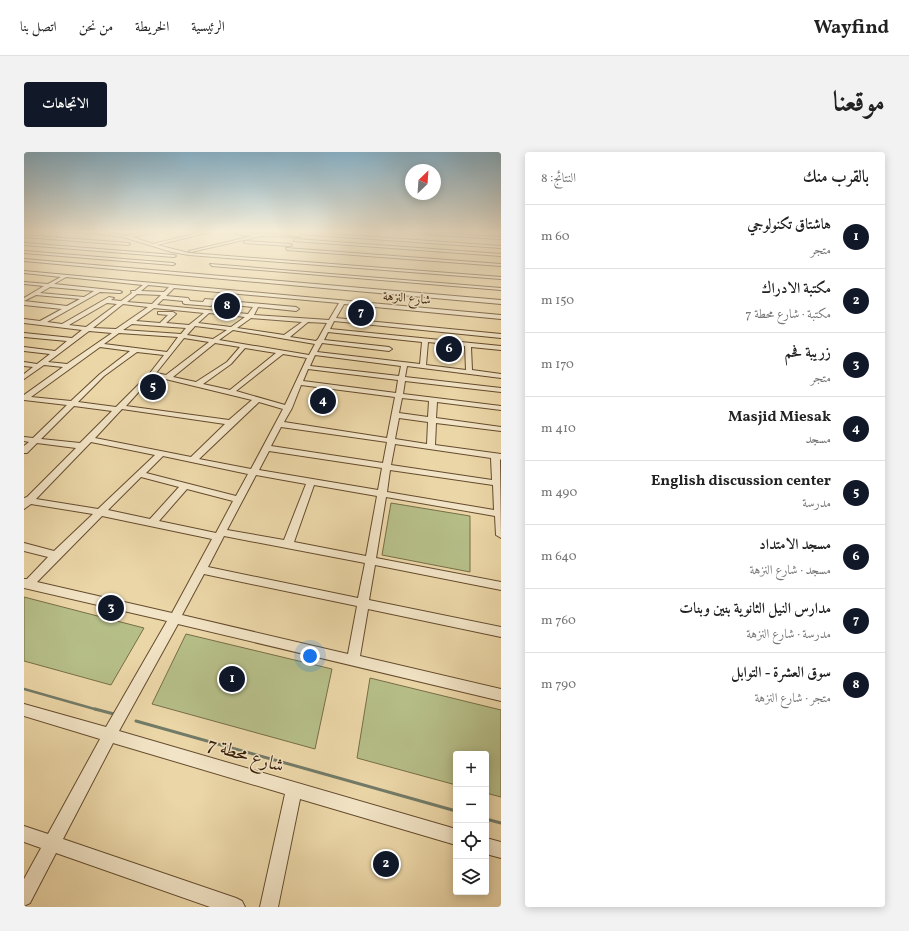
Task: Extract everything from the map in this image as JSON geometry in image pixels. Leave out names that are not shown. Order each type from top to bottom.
[{"type":"street","points":[[77,269],[83,266]]},
{"type":"street","points":[[86,266],[501,302]]},
{"type":"street","points":[[155,276],[170,266]]},
{"type":"street","points":[[200,276],[211,266]]},
{"type":"street","points":[[252,285],[270,266]]},
{"type":"street","points":[[305,273],[310,266]]},
{"type":"street","points":[[359,266],[501,278]]},
{"type":"street","points":[[447,266],[450,285],[448,312]]},
{"type":"street","points":[[208,269],[231,267],[501,290]]},
{"type":"street","points":[[215,282],[231,267]]},
{"type":"street","points":[[356,304],[370,267]]},
{"type":"street","name":"شارع النزهة","points":[[24,272],[137,283],[147,282],[222,291],[246,291],[316,300],[448,312],[483,325],[501,317]]},
{"type":"street","points":[[24,301],[72,272]]},
{"type":"street","points":[[24,377],[123,303],[147,282]]},
{"type":"street","points":[[24,283],[135,292],[161,298],[204,302],[232,302],[297,307]]},
{"type":"street","points":[[63,326],[137,283]]},
{"type":"street","points":[[206,289],[211,285]]},
{"type":"street","points":[[24,398],[130,322],[161,298],[173,286]]},
{"type":"street","points":[[316,300],[324,286]]},
{"type":"street","points":[[493,289],[495,301]]},
{"type":"street","points":[[41,323],[98,290]]},
{"type":"street","points":[[204,302],[222,291]]},
{"type":"street","points":[[24,292],[84,298]]},
{"type":"street","points":[[105,301],[140,304],[176,293]]},
{"type":"street","points":[[170,298],[176,293]]},
{"type":"street","points":[[176,293],[185,300]]},
{"type":"street","points":[[161,298],[174,303],[185,300],[194,294]]},
{"type":"street","points":[[201,295],[209,311]]},
{"type":"street","points":[[128,298],[147,300],[170,298],[204,302],[243,303],[256,306],[264,304],[282,308],[297,307]]},
{"type":"street","points":[[291,319],[302,298]]},
{"type":"street","points":[[140,304],[147,300]]},
{"type":"street","points":[[24,301],[68,308]]},
{"type":"street","points":[[24,897],[109,736],[174,620],[265,448],[288,408],[312,355],[342,302]]},
{"type":"street","points":[[235,314],[243,303]]},
{"type":"street","points":[[168,377],[213,342],[250,316],[256,306]]},
{"type":"street","points":[[277,318],[282,308]]},
{"type":"street","points":[[144,311],[173,314],[161,325]]},
{"type":"street","points":[[26,502],[90,439],[152,374],[191,326],[209,311],[250,316],[308,320],[392,337],[501,348]]},
{"type":"street","points":[[285,338],[308,320]]},
{"type":"street","points":[[24,322],[88,329],[182,336],[282,352],[386,362],[501,376]]},
{"type":"street","points":[[130,322],[232,329],[285,338],[389,350]]},
{"type":"street","points":[[329,324],[412,327],[483,325],[501,336]]},
{"type":"street","points":[[483,325],[485,347]]},
{"type":"street","points":[[410,339],[412,327]]},
{"type":"street","points":[[24,335],[73,340]]},
{"type":"street","points":[[386,362],[392,337]]},
{"type":"street","points":[[27,349],[48,338]]},
{"type":"street","points":[[423,367],[425,341]]},
{"type":"street","points":[[99,345],[168,354]]},
{"type":"street","points":[[468,345],[468,372]]},
{"type":"street","points":[[198,384],[229,363],[243,346]]},
{"type":"street","points":[[27,349],[56,353]]},
{"type":"street","points":[[24,451],[102,375],[135,350]]},
{"type":"street","points":[[231,392],[282,352]]},
{"type":"street","points":[[24,364],[68,366]]},
{"type":"street","points":[[353,661],[404,365]]},
{"type":"street","points":[[306,367],[402,379],[490,398],[501,408]]},
{"type":"street","points":[[152,374],[231,392],[288,408]]},
{"type":"street","points":[[487,374],[490,398]]},
{"type":"street","points":[[300,383],[434,400],[490,398],[501,390]]},
{"type":"street","points":[[24,398],[231,422]]},
{"type":"street","points":[[193,460],[231,422],[258,399]]},
{"type":"street","points":[[431,446],[434,400]]},
{"type":"street","points":[[395,415],[501,429]]},
{"type":"street","points":[[279,424],[498,456],[501,535]]},
{"type":"street","points":[[24,439],[82,446]]},
{"type":"street","points":[[90,439],[253,472],[500,514]]},
{"type":"street","points":[[265,448],[499,484]]},
{"type":"street","points":[[26,584],[160,454]]},
{"type":"street","points":[[139,474],[238,499]]},
{"type":"street","points":[[288,544],[311,482]]},
{"type":"street","points":[[152,523],[184,485]]},
{"type":"street","points":[[26,502],[100,512],[219,535],[288,544],[501,586]]},
{"type":"street","points":[[24,547],[56,555]]},
{"type":"street","points":[[201,569],[501,632]]},
{"type":"street","points":[[26,584],[174,620],[501,695]]},
{"type":"street","name":"شارع محطة 7","points":[[24,710],[453,836]]},
{"type":"street","points":[[270,907],[294,790]]},
{"type":"street","points":[[24,834],[236,907]]},
{"type":"street","points":[[489,847],[501,850]]},
{"type":"green space","points":[[391,503],[470,516],[470,572],[382,555]]},
{"type":"green space","points":[[24,597],[144,628],[111,685],[24,661]]},
{"type":"green space","points":[[186,634],[332,669],[315,749],[152,704]]},
{"type":"green space","points":[[370,678],[501,710],[501,797],[489,794],[489,751],[453,751],[453,784],[357,758]]},
{"type":"building","points":[[438,345],[459,347],[460,352],[438,351]]},
{"type":"waterway","points":[[24,689],[98,710]]},
{"type":"waterway","points":[[95,709],[114,714]]},
{"type":"waterway","points":[[136,721],[453,810]]},
{"type":"waterway","points":[[489,820],[501,823]]},
{"type":"place","name":"سوق العشرة - التوابل","points":[[227,306]]},
{"type":"place","name":"مدارس النيل الثانوية بنين وبنات","points":[[361,313]]},
{"type":"place","name":"مسجد الامتداد","points":[[449,349]]},
{"type":"place","name":"English discussion center","points":[[153,387]]},
{"type":"place","name":"Masjid Miesak","points":[[323,401]]},
{"type":"place","name":"زريبة فحم","points":[[111,608]]},
{"type":"place","name":"هاشتاق تكنولوجي","points":[[232,679]]},
{"type":"place","name":"مكتبة الادراك","points":[[386,864]]}]
